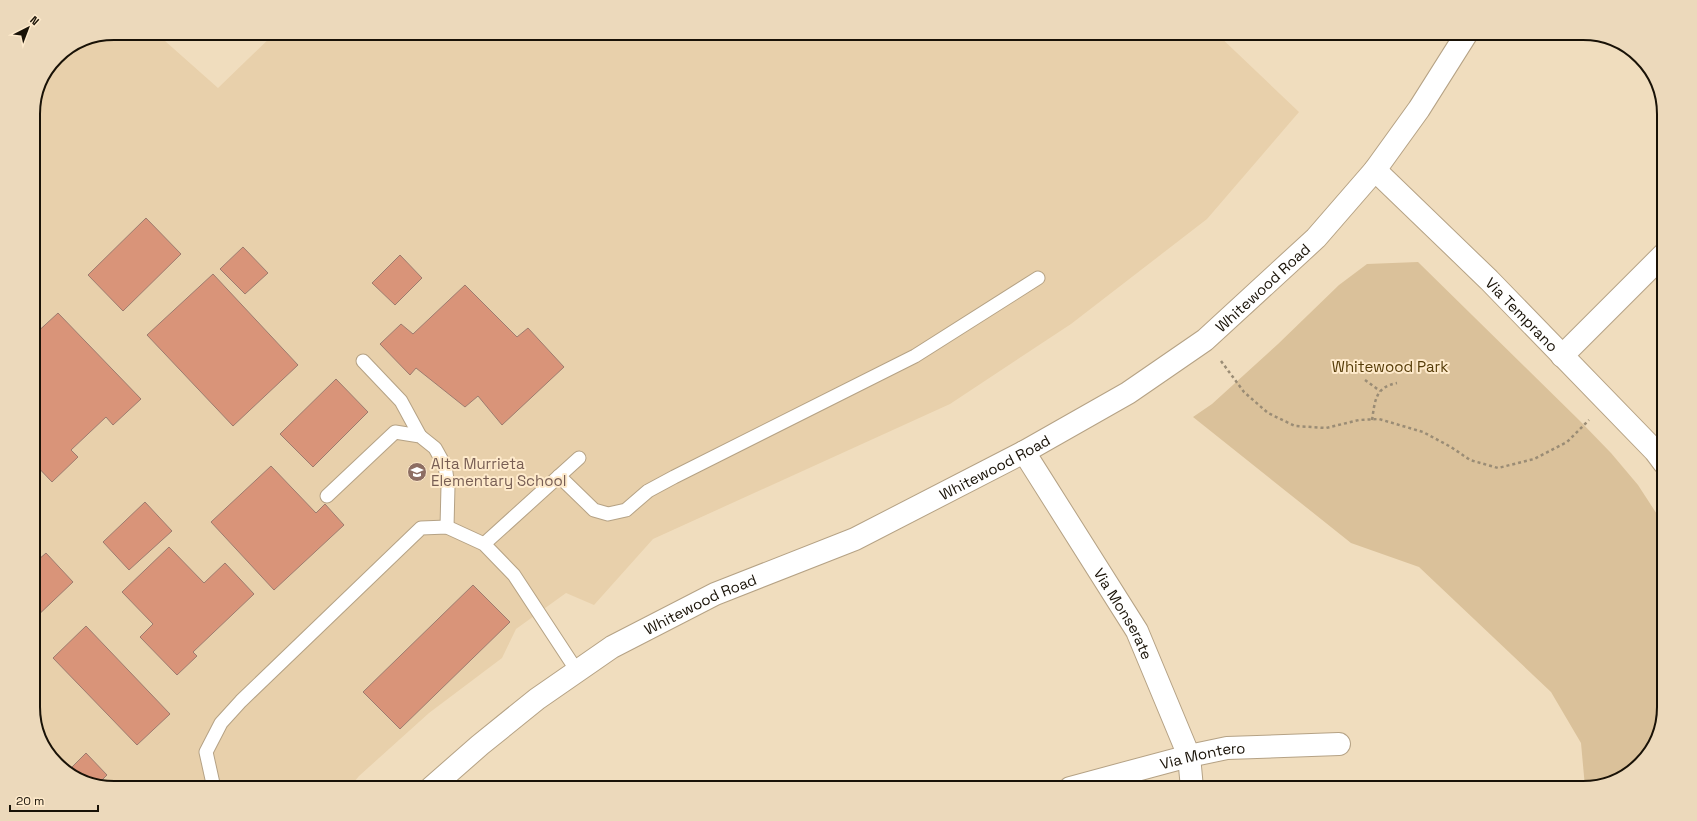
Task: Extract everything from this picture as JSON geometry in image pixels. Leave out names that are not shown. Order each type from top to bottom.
[{"type":"main road","name":"Whitewood Road","points":[[439,781],[480,745],[531,704],[612,647],[715,594],[855,539],[1024,452],[1128,393],[1205,340],[1316,238],[1375,170],[1419,109],[1462,40]]},
{"type":"main road","name":"Via Temprano","points":[[1375,170],[1489,280],[1657,454]]},
{"type":"main road","points":[[1562,356],[1657,261]]},
{"type":"main road","name":"Via Monserate","points":[[1024,452],[1137,631],[1189,756],[1191,781]]},
{"type":"main road","name":"Via Montero","points":[[1096,781],[1189,756],[1227,748],[1339,744]]},
{"type":"lane","points":[[559,476],[594,510],[608,514],[626,510],[648,492],[674,477],[915,356],[1038,278]]},
{"type":"lane","points":[[363,361],[401,401],[420,436],[435,448],[445,466],[448,486],[447,527]]},
{"type":"lane","points":[[327,496],[395,432],[420,436]]},
{"type":"lane","points":[[484,544],[579,458]]},
{"type":"lane","points":[[212,781],[206,752],[221,724],[241,701],[421,528],[447,527],[484,544],[514,576],[577,671]]},
{"type":"path","points":[[1205,340],[1244,392],[1268,413],[1295,426],[1326,428],[1359,420],[1379,419],[1423,432],[1451,447],[1470,460],[1498,468],[1534,459],[1567,442],[1606,402]]},
{"type":"path","points":[[1365,380],[1380,391]]},
{"type":"path","points":[[1372,420],[1376,400],[1380,391],[1387,385],[1396,383]]},
{"type":"shaded area","name":"Alta Murrieta Elementary School","points":[[164,40],[218,88],[268,40],[1223,40],[1299,112],[1207,219],[1071,324],[950,404],[653,539],[594,605],[566,593],[516,629],[502,658],[429,713],[355,781],[100,780],[81,773],[65,763],[52,748],[44,731],[40,712],[40,109],[44,90],[52,73],[58,65],[73,52],[100,41]]},
{"type":"green space","name":"Whitewood Park","points":[[1418,262],[1611,453],[1638,485],[1657,514],[1656,717],[1653,731],[1645,748],[1632,763],[1616,773],[1597,780],[1584,781],[1581,743],[1551,692],[1419,567],[1351,543],[1193,417],[1212,404],[1278,344],[1339,285],[1367,264]]},
{"type":"building","points":[[146,218],[181,254],[123,311],[88,275]]},
{"type":"building","points":[[243,247],[268,273],[245,294],[220,269]]},
{"type":"building","points":[[400,255],[422,278],[395,305],[372,283]]},
{"type":"building","points":[[213,274],[298,365],[233,426],[147,335]]},
{"type":"building","points":[[465,285],[517,337],[528,328],[564,367],[502,425],[478,396],[465,407],[416,368],[410,375],[380,344],[401,324],[413,334]]},
{"type":"building","points":[[58,313],[141,399],[113,425],[106,417],[71,450],[78,457],[52,482],[40,469],[40,330]]},
{"type":"building","points":[[336,379],[368,412],[313,467],[280,434]]},
{"type":"building","points":[[271,466],[316,513],[325,504],[344,525],[274,590],[211,522]]},
{"type":"building","points":[[145,502],[172,531],[129,570],[103,542]]},
{"type":"building","points":[[169,547],[204,583],[225,563],[254,594],[193,652],[197,656],[177,675],[140,637],[153,624],[122,592]]},
{"type":"building","points":[[46,553],[73,582],[40,613],[40,558]]},
{"type":"building","points":[[473,585],[510,622],[400,729],[363,692]]},
{"type":"building","points":[[86,626],[170,714],[137,745],[53,658]]},
{"type":"building","points":[[86,753],[107,775],[100,780],[71,768]]},
{"type":"place","name":"Alta Murrieta Elementary School","points":[[417,472]]}]
